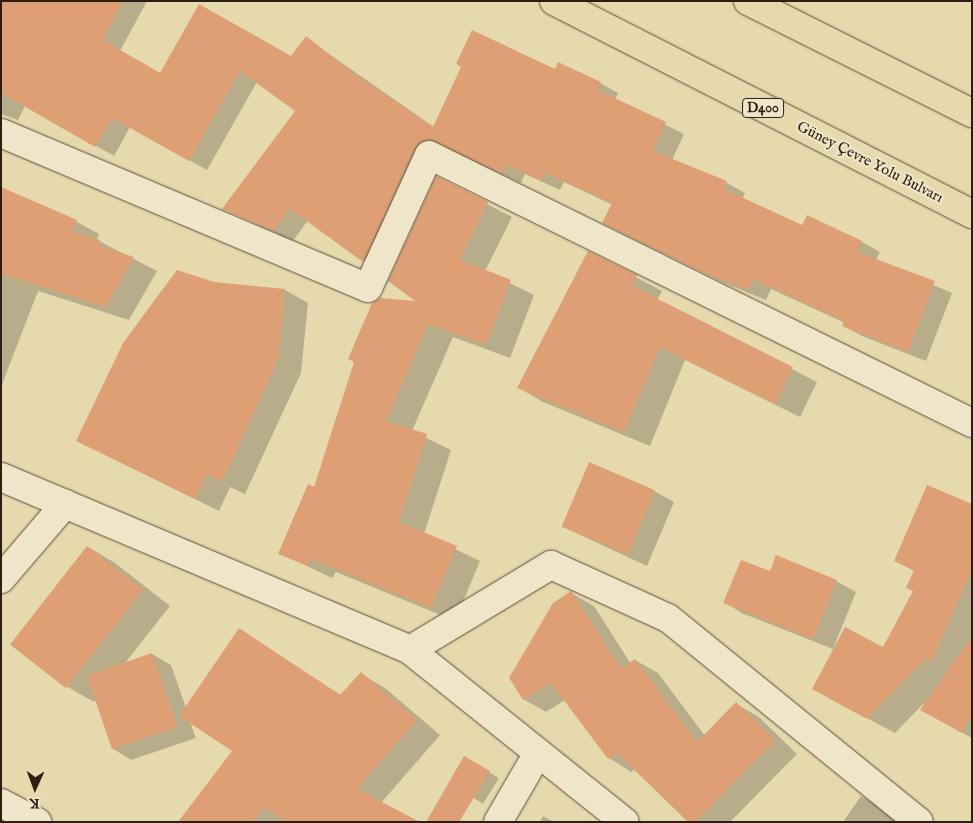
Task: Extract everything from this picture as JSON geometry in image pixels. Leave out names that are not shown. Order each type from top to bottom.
[{"type":"highway","name":"Güney Çevre Yolu Bulvarı","points":[[554,1],[972,214]]},
{"type":"highway","points":[[748,1],[972,113]]},
{"type":"street","points":[[1,133],[368,288],[429,154],[972,423]]},
{"type":"street","points":[[1,477],[410,650],[625,822]]},
{"type":"street","points":[[1,579],[65,504]]},
{"type":"street","points":[[410,650],[551,565],[668,618],[919,822]]},
{"type":"street","points":[[498,822],[538,752]]},
{"type":"street","points":[[1,803],[37,822]]},
{"type":"building","points":[[1,1],[123,1],[103,40],[160,73],[199,4],[291,56],[306,36],[353,73],[433,127],[461,67],[456,64],[472,30],[555,69],[558,62],[601,82],[597,90],[666,122],[653,151],[727,181],[724,189],[802,225],[807,215],[862,241],[857,252],[935,281],[908,352],[842,326],[844,321],[753,279],[748,290],[702,272],[602,223],[612,203],[545,173],[541,181],[507,165],[502,174],[428,139],[415,148],[363,262],[290,209],[274,231],[222,209],[295,111],[240,71],[189,161],[112,118],[95,147],[1,93]]},
{"type":"building","points":[[436,176],[488,202],[460,260],[511,280],[486,345],[428,324],[386,421],[427,434],[399,522],[457,546],[431,608],[311,559],[308,566],[278,554],[308,484],[314,487],[354,362],[348,359],[372,303],[380,298],[415,301],[388,281]]},
{"type":"building","points":[[1,187],[77,220],[72,232],[100,240],[99,246],[134,257],[106,307],[1,274]]},
{"type":"building","points":[[588,251],[637,275],[632,286],[793,367],[775,404],[660,347],[624,432],[517,388]]},
{"type":"building","points":[[177,270],[214,282],[285,289],[278,360],[222,482],[207,475],[195,499],[76,441],[123,343]]},
{"type":"building","points":[[589,462],[655,490],[628,555],[562,526]]},
{"type":"building","points":[[927,485],[972,504],[972,569],[931,663],[926,658],[867,719],[812,689],[845,627],[883,647],[913,591],[906,588],[914,570],[894,561]]},
{"type":"building","points":[[87,546],[143,590],[66,688],[10,645]]},
{"type":"building","points":[[776,555],[837,580],[813,639],[723,603],[741,560],[770,571]]},
{"type":"building","points":[[571,591],[621,669],[635,659],[697,742],[736,702],[775,741],[695,822],[688,822],[617,753],[608,759],[551,683],[523,700],[509,678],[553,603]]},
{"type":"building","points":[[239,628],[340,695],[361,672],[392,699],[391,702],[394,700],[417,720],[357,789],[420,822],[287,822],[264,807],[253,822],[178,822],[232,751],[179,716]]},
{"type":"building","points":[[972,636],[972,715],[962,733],[920,710]]},
{"type":"building","points":[[152,653],[177,727],[112,749],[87,675]]},
{"type":"building","points":[[464,756],[490,771],[459,822],[426,822]]}]
